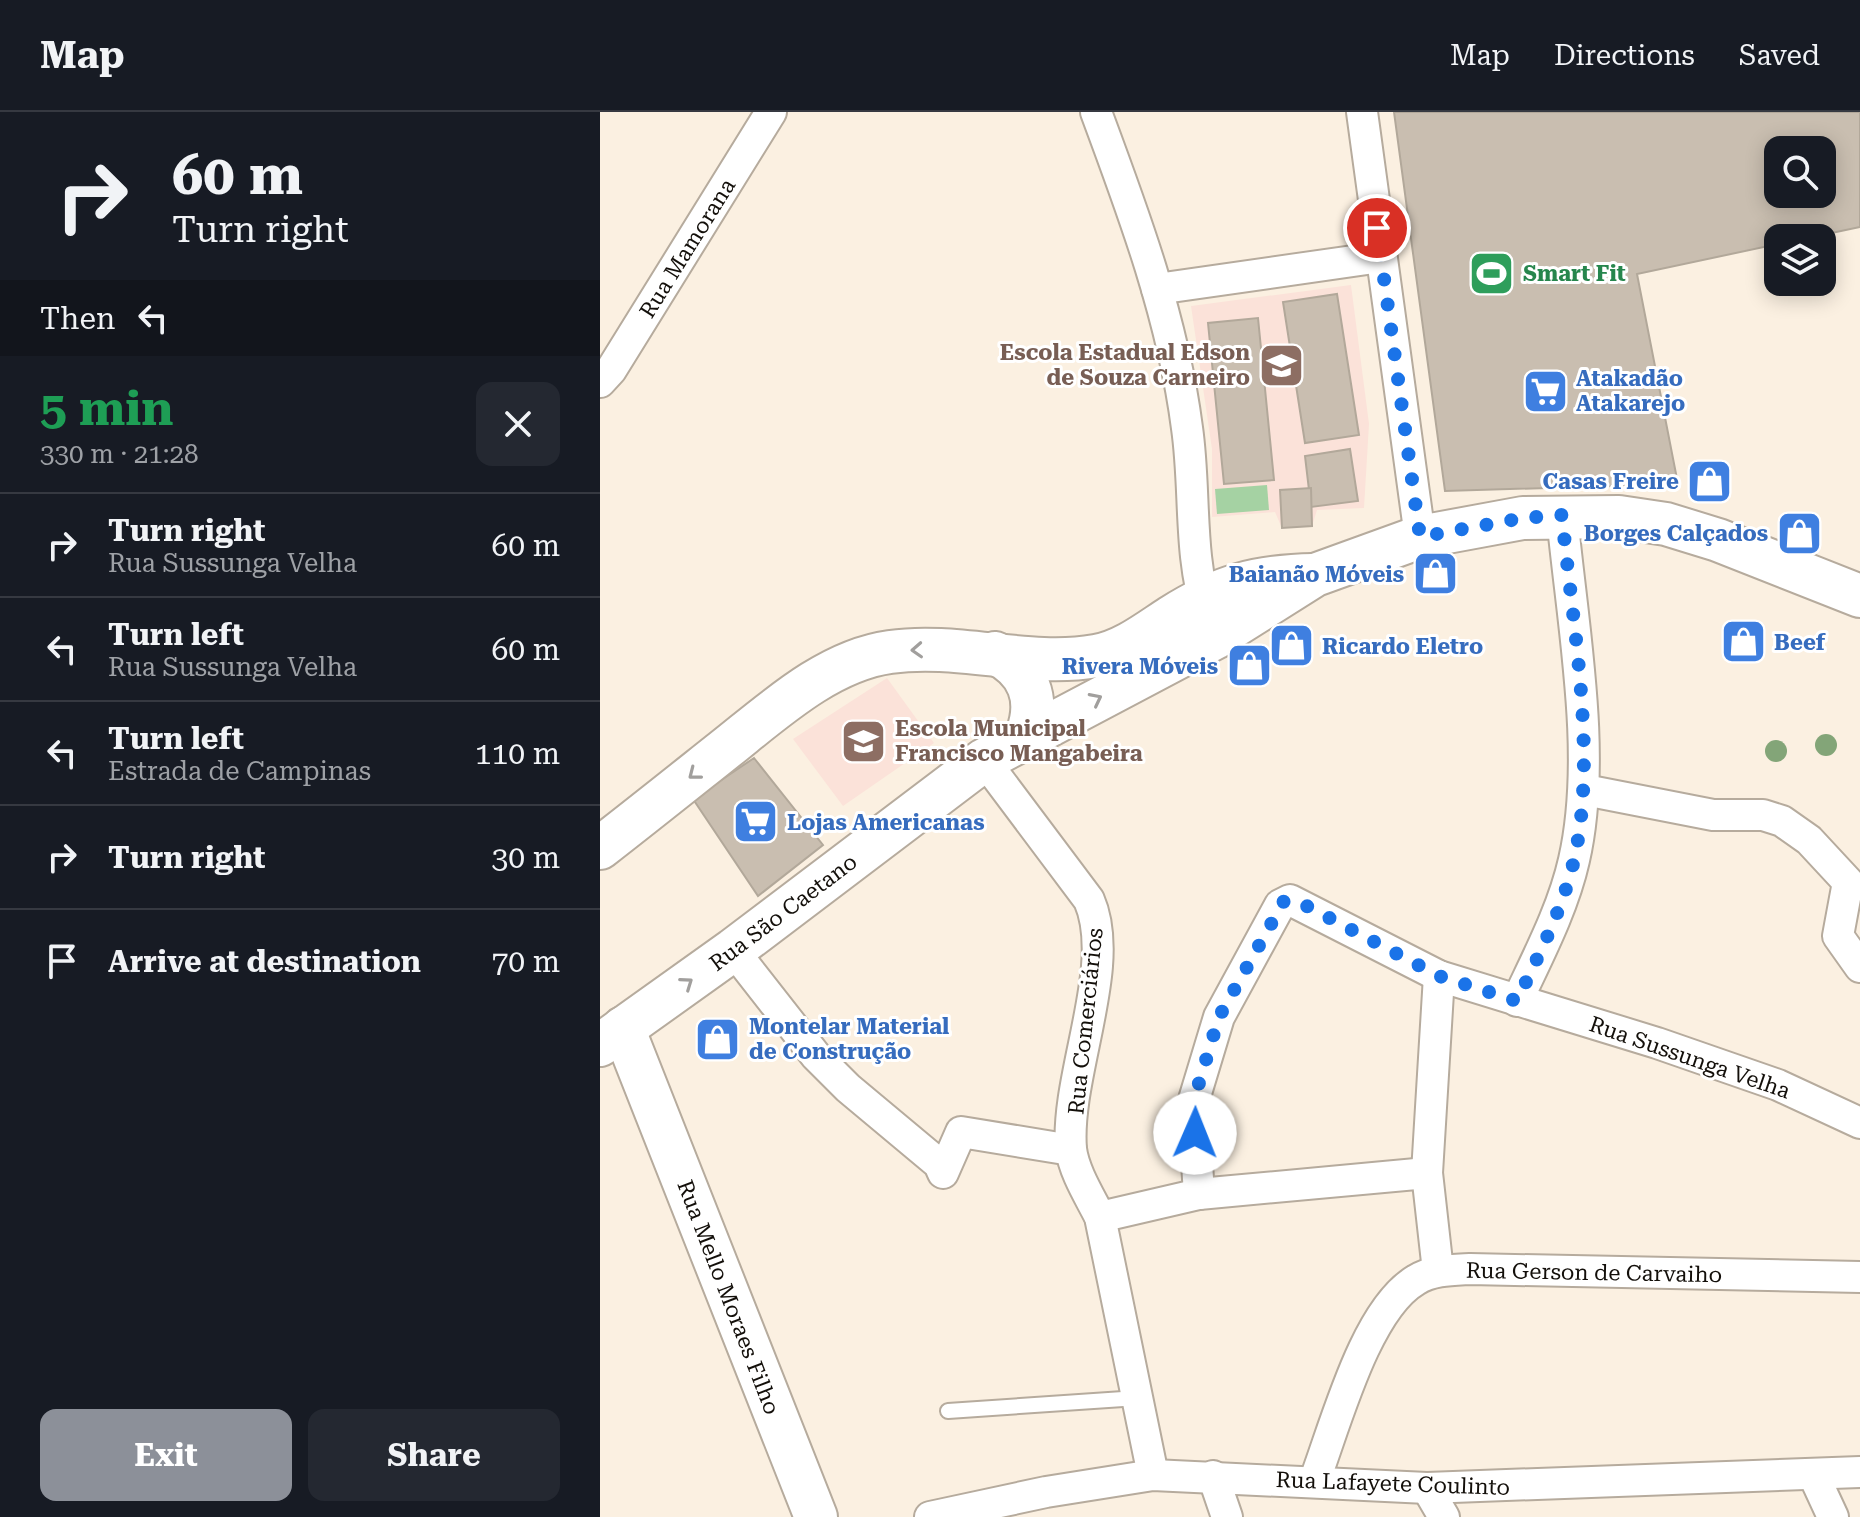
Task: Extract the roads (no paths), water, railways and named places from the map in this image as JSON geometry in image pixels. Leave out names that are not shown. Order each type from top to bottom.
[{"type":"main road","points":[[600,848],[780,707],[827,676],[887,652],[927,649],[1057,659],[1098,656],[1137,640],[1202,598],[1238,582],[1275,576],[1315,575],[1420,537],[1523,518],[1562,515],[1619,517],[1666,524],[1718,540],[1860,596]]},
{"type":"main road","name":"Rua São Caetano","points":[[608,1040],[733,950],[984,760],[1027,734],[1215,638],[1315,575]]},
{"type":"main road","points":[[995,653],[1007,659],[1027,680],[1034,707],[1027,734]]},
{"type":"main road","name":"Rua Mello Moraes Filho","points":[[608,1040],[642,1076],[816,1517]]},
{"type":"street","name":"Rua Mamorana","points":[[600,382],[771,112]]},
{"type":"street","points":[[1096,112],[1157,289],[1187,428],[1194,550],[1202,598],[1215,638]]},
{"type":"street","points":[[1362,112],[1420,537]]},
{"type":"street","points":[[1157,289],[1381,257]]},
{"type":"street","points":[[1517,1001],[1554,919],[1574,861],[1585,790],[1562,515]]},
{"type":"street","name":"Rua Comerciários","points":[[984,760],[1089,900],[1097,918],[1098,951],[1080,1053],[1071,1150],[1082,1183],[1100,1217],[1153,1475]]},
{"type":"street","points":[[1585,790],[1713,815],[1763,815],[1782,821],[1809,840],[1854,884],[1838,936],[1860,967]]},
{"type":"street","name":"Rua Sussunga Velha","points":[[1199,1194],[1193,1103],[1219,1017],[1280,905],[1290,900],[1439,976],[1778,1085],[1860,1123]]},
{"type":"street","points":[[733,950],[816,1056],[848,1088],[939,1164],[943,1173],[961,1132],[1071,1150]]},
{"type":"street","points":[[1438,1271],[1427,1173],[1439,976]]},
{"type":"street","points":[[1100,1217],[1199,1194],[1427,1173]]},
{"type":"street","name":"Rua Gerson de Carvaiho","points":[[1314,1482],[1369,1335],[1393,1300],[1416,1280],[1438,1271],[1470,1269],[1860,1277]]},
{"type":"street","name":"Rua Lafayete Coulinto","points":[[930,1517],[1046,1492],[1153,1475],[1427,1488],[1860,1472]]},
{"type":"street","points":[[1213,1476],[1227,1517]]},
{"type":"street","points":[[1814,1476],[1833,1517]]},
{"type":"street","points":[[1427,1488],[1444,1517]]},
{"type":"lane","points":[[948,1411],[1138,1398]]},
{"type":"place","name":"Smart Fit","points":[[1492,273]]},
{"type":"place","name":"Escola Estadual Edson de Souza Carneiro","points":[[1281,365]]},
{"type":"place","name":"Atakadão Atakarejo","points":[[1545,391]]},
{"type":"place","name":"Casas Freire","points":[[1710,481]]},
{"type":"place","name":"Borges Calçados","points":[[1799,533]]},
{"type":"place","name":"Baianão Móveis","points":[[1435,574]]},
{"type":"place","name":"Beef","points":[[1743,642]]},
{"type":"place","name":"Ricardo Eletro","points":[[1291,646]]},
{"type":"place","name":"Rivera Móveis","points":[[1249,666]]},
{"type":"place","name":"Escola Municipal Francisco Mangabeira","points":[[864,741]]},
{"type":"place","name":"Lojas Americanas","points":[[756,822]]},
{"type":"place","name":"Montelar Material de Construção","points":[[718,1039]]}]
